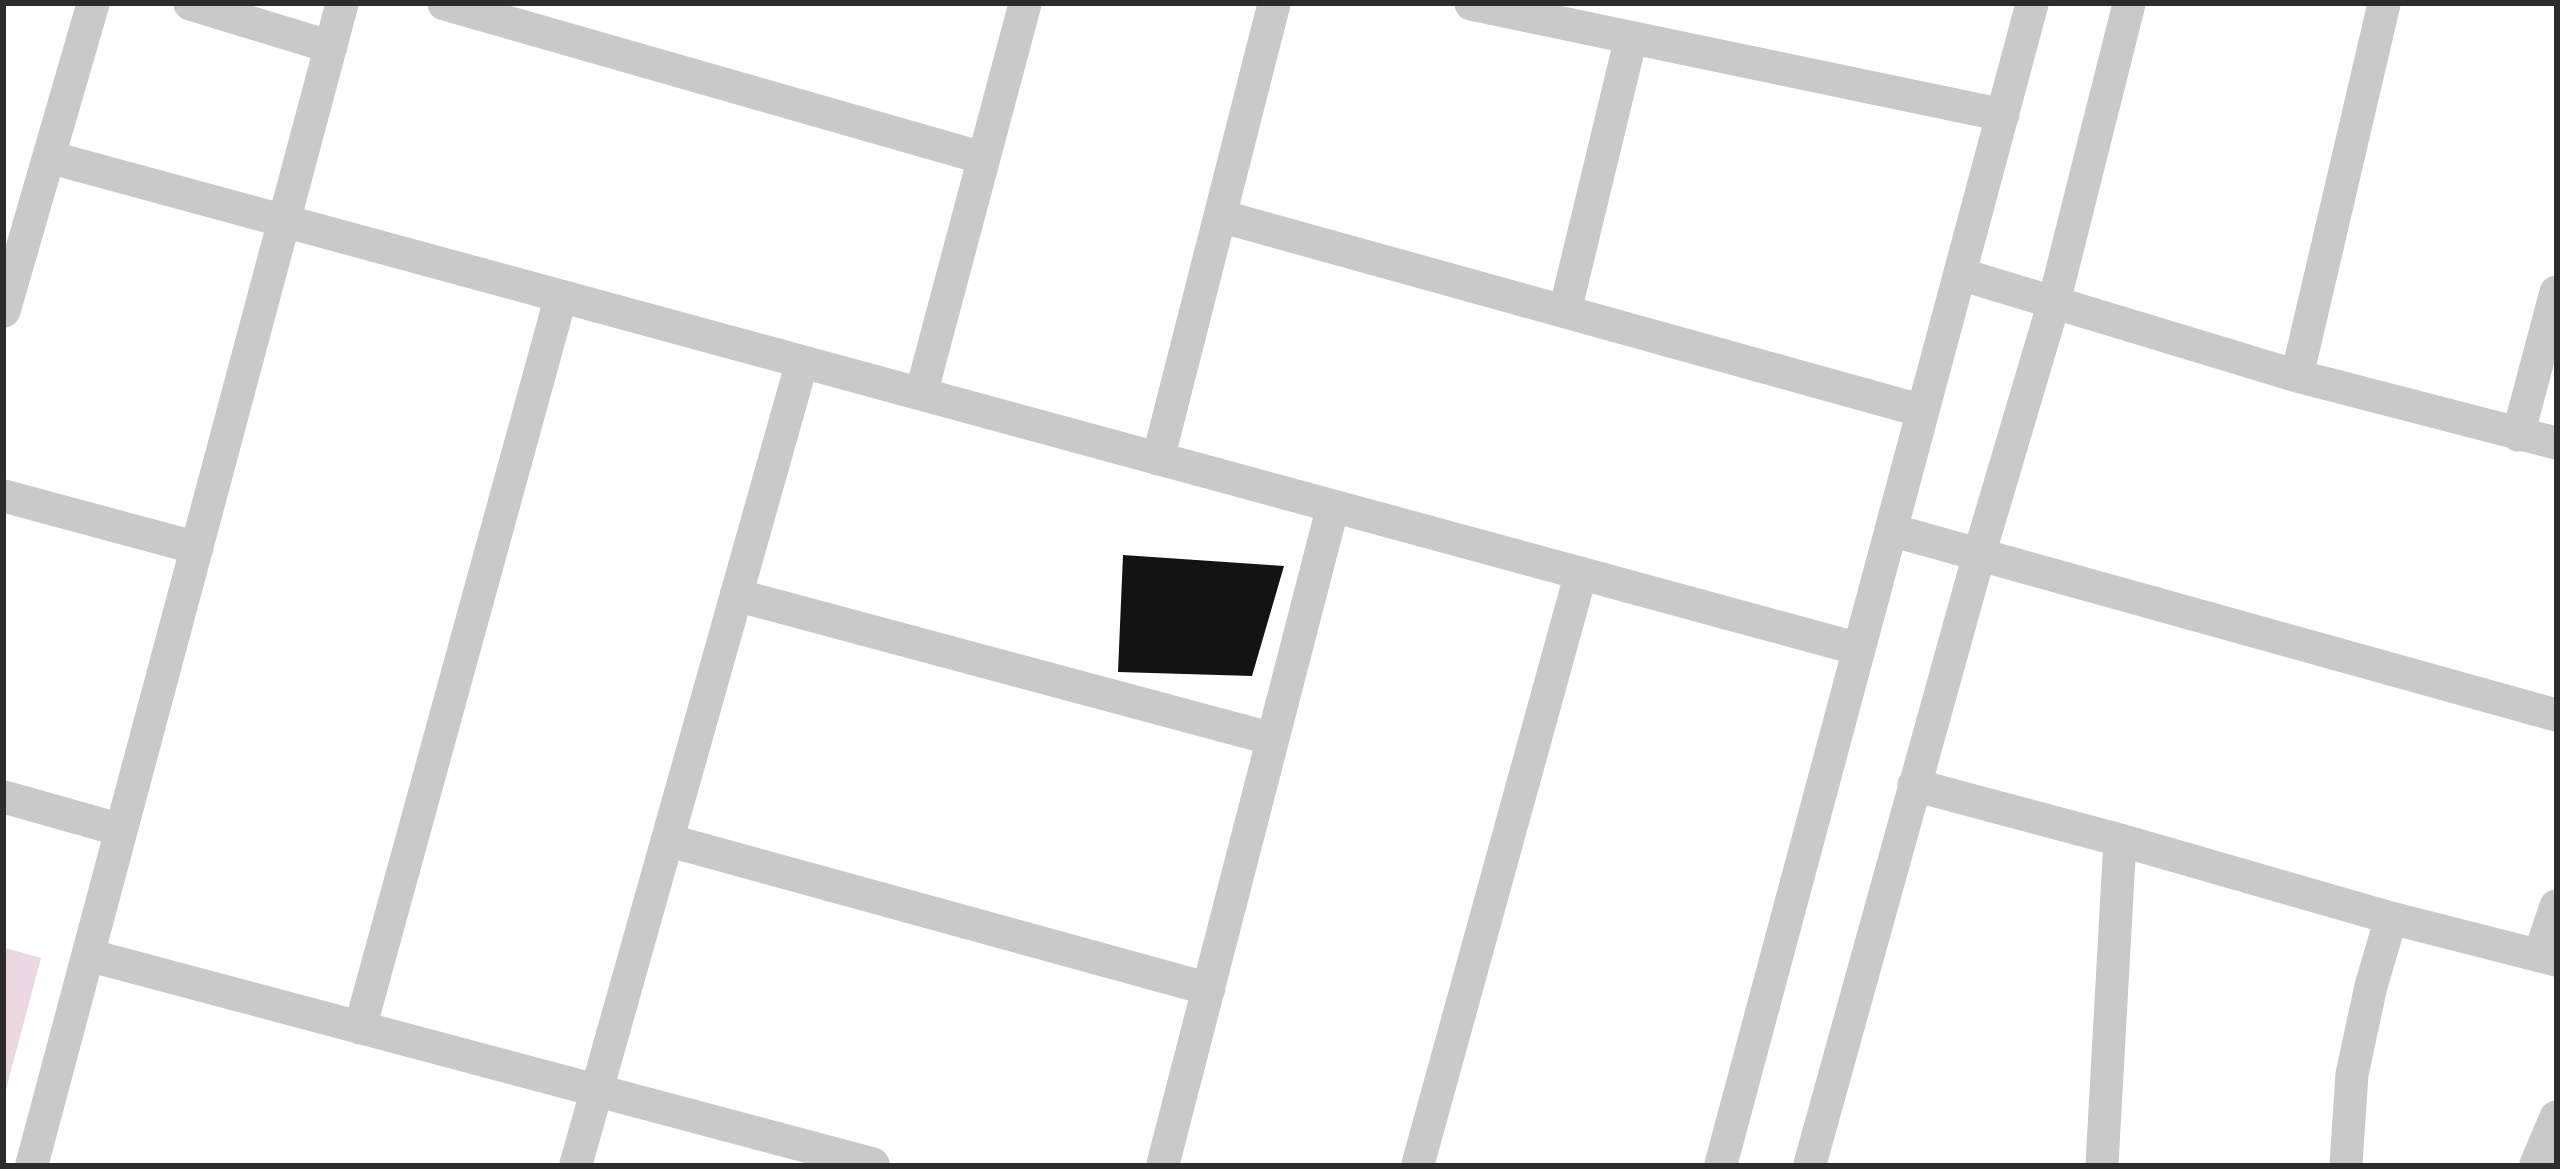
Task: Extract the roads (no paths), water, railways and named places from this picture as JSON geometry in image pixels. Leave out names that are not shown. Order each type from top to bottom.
[{"type":"street","points":[[4,311],[93,4]]},
{"type":"street","points":[[190,4],[331,47]]},
{"type":"street","points":[[32,1164],[342,4]]},
{"type":"street","points":[[444,4],[983,159]]},
{"type":"street","points":[[921,394],[1025,4]]},
{"type":"street","points":[[1158,459],[1274,4]]},
{"type":"street","points":[[1472,4],[2002,115]]},
{"type":"street","points":[[1720,1164],[2032,4]]},
{"type":"street","points":[[1810,1164],[1979,555],[2054,302],[2129,4]]},
{"type":"street","points":[[2297,376],[2384,4]]},
{"type":"street","points":[[1564,311],[1630,38]]},
{"type":"street","points":[[49,157],[1859,649]]},
{"type":"street","points":[[1220,216],[1923,411]]},
{"type":"street","points":[[1960,274],[2297,376],[2556,443]]},
{"type":"street","points":[[2518,435],[2556,292]]},
{"type":"street","points":[[360,1028],[561,296]]},
{"type":"street","points":[[576,1164],[802,362]]},
{"type":"street","points":[[4,496],[197,548]]},
{"type":"street","points":[[1163,1164],[1333,506]]},
{"type":"street","points":[[1891,530],[2556,715]]},
{"type":"street","points":[[1418,1164],[1581,573]]},
{"type":"street","points":[[736,595],[1273,739]]},
{"type":"street","points":[[1914,785],[2120,840],[2391,918],[2548,958],[2556,906]]},
{"type":"street","points":[[4,797],[121,830]]},
{"type":"street","points":[[667,840],[1209,989]]},
{"type":"street","points":[[2102,1164],[2120,840]]},
{"type":"street","points":[[2346,1164],[2352,1074],[2371,986],[2391,918]]},
{"type":"street","points":[[88,955],[873,1164]]},
{"type":"street","points":[[2536,1164],[2556,1117]]}]
